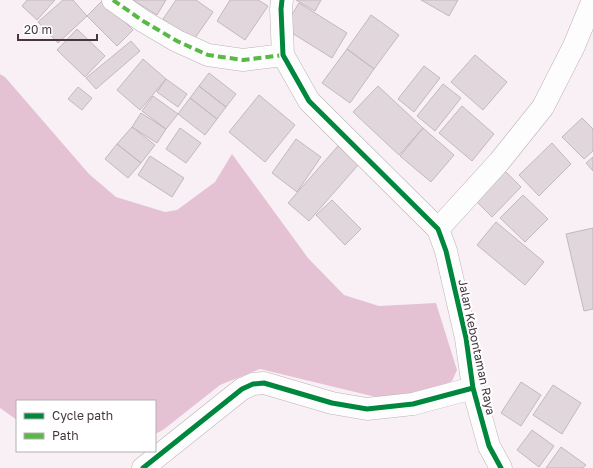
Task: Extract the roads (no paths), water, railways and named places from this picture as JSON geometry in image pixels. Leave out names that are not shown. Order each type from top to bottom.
[{"type":"street","points":[[113,0],[143,21],[177,41],[208,55],[243,60],[283,55]]},
{"type":"street","points":[[282,0],[283,55],[309,101],[438,229],[499,162],[543,107],[574,46],[593,0]]},
{"type":"street","name":"Jalan Kebontaman Raya","points":[[438,229],[446,251],[464,331],[473,388],[489,446],[501,468]]},
{"type":"street","points":[[143,468],[242,389],[253,384],[264,383],[332,403],[367,409],[413,404],[473,388]]}]
